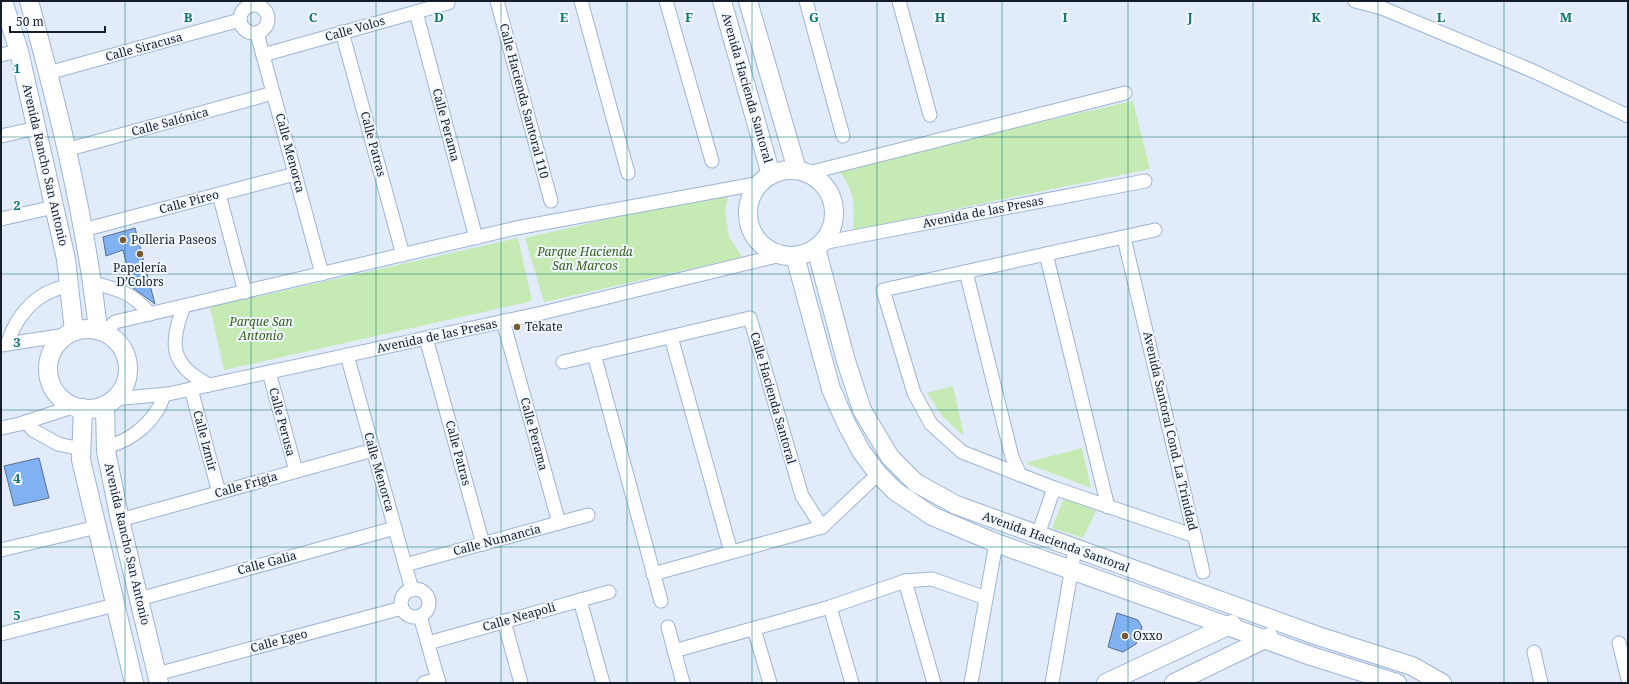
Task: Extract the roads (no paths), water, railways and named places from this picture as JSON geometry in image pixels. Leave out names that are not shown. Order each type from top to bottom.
[{"type":"street","name":"Avenida Rancho San Antonio","points":[[3,1],[19,51],[66,259],[70,334]]},
{"type":"street","name":"Avenida Rancho San Antonio","points":[[29,1],[66,150],[83,230],[101,331]]},
{"type":"street","name":"Calle Hacienda Santoral 110","points":[[497,1],[550,201]]},
{"type":"street","points":[[581,1],[628,173]]},
{"type":"street","points":[[666,1],[712,161]]},
{"type":"street","name":"Avenida Hacienda Santoral","points":[[722,1],[732,35],[766,179]]},
{"type":"street","name":"Avenida Hacienda Santoral","points":[[748,1],[803,172]]},
{"type":"street","points":[[806,1],[844,136]]},
{"type":"street","points":[[899,1],[930,115]]},
{"type":"street","points":[[1355,1],[1382,8],[1534,71],[1628,116]]},
{"type":"street","points":[[249,3],[258,6],[265,11],[267,15],[267,24],[257,33],[252,33],[244,29],[240,20],[242,11],[249,3]]},
{"type":"street","name":"Calle Volos","points":[[263,55],[448,3]]},
{"type":"street","name":"Calle Perama","points":[[416,12],[476,238]]},
{"type":"street","name":"Calle Siracusa","points":[[48,73],[240,20]]},
{"type":"street","points":[[732,35],[756,27]]},
{"type":"street","name":"Calle Patras","points":[[342,32],[403,255]]},
{"type":"street","name":"Calle Menorca","points":[[257,33],[322,274]]},
{"type":"street","points":[[1,55],[19,51]]},
{"type":"street","name":"Calle Salónica","points":[[66,150],[273,93]]},
{"type":"street","points":[[101,331],[115,322],[516,228],[766,179],[784,171],[803,172],[1125,93]]},
{"type":"street","points":[[1,136],[37,128]]},
{"type":"street","points":[[766,179],[752,195],[749,210],[750,225],[757,238],[768,249],[788,255],[806,254],[819,246],[831,230],[834,213],[831,196],[822,182],[803,172]]},
{"type":"street","name":"Calle Pireo","points":[[83,230],[295,174]]},
{"type":"street","name":"Avenida de las Presas","points":[[819,246],[1145,181]]},
{"type":"street","points":[[219,194],[245,292]]},
{"type":"street","points":[[1,219],[54,207]]},
{"type":"street","name":"Avenida Santoral Cond. La Trinidad","points":[[1155,230],[883,290],[914,393],[931,424],[962,452],[1054,488],[1195,536]]},
{"type":"street","name":"Avenida Santoral Cond. La Trinidad","points":[[1124,238],[1195,536]]},
{"type":"street","name":"Avenida Hacienda Santoral","points":[[819,246],[846,361],[862,410],[890,457],[916,483],[956,505],[1318,636],[1412,666],[1442,683]]},
{"type":"street","points":[[1046,254],[1108,507]]},
{"type":"street","name":"Avenida Hacienda Santoral","points":[[788,255],[831,389],[855,440],[878,474],[895,491],[932,516],[996,543],[1264,640],[1397,683]]},
{"type":"street","name":"Avenida de las Presas","points":[[110,402],[191,389],[503,321],[788,255]]},
{"type":"street","points":[[966,272],[1012,457],[1020,475]]},
{"type":"street","points":[[93,283],[118,289],[140,302],[150,314]]},
{"type":"street","points":[[4,344],[24,311],[44,294],[68,285]]},
{"type":"street","points":[[184,306],[177,323],[174,338],[175,350],[182,365],[194,377],[209,385]]},
{"type":"street","name":"Calle Hacienda Santoral","points":[[563,362],[750,318],[802,496],[822,527]]},
{"type":"street","name":"Calle Perama","points":[[503,321],[559,523]]},
{"type":"street","points":[[1,428],[79,407],[94,408],[110,402],[124,385],[128,369],[127,360],[119,344],[101,331],[90,329],[70,334],[4,344]]},
{"type":"street","points":[[70,334],[57,344],[51,354],[48,366],[49,377],[59,396],[79,407]]},
{"type":"street","points":[[671,337],[731,552]]},
{"type":"street","name":"Calle Patras","points":[[426,338],[483,544]]},
{"type":"street","points":[[594,354],[661,601]]},
{"type":"street","name":"Calle Menorca","points":[[347,355],[412,590]]},
{"type":"street","name":"Calle Perusa","points":[[269,372],[296,471]]},
{"type":"street","name":"Calle Izmir","points":[[191,389],[218,493]]},
{"type":"street","points":[[106,446],[115,445],[140,430],[159,408],[164,394]]},
{"type":"street","name":"Avenida Rancho San Antonio","points":[[110,402],[106,446],[120,520],[158,679]]},
{"type":"street","name":"Avenida Rancho San Antonio","points":[[79,407],[81,460],[115,605],[130,682]]},
{"type":"street","points":[[26,422],[33,430],[58,444],[81,449]]},
{"type":"street","name":"Calle Frigia","points":[[120,520],[373,450]]},
{"type":"street","points":[[653,574],[822,527],[878,474]]},
{"type":"street","points":[[1038,535],[1054,488]]},
{"type":"street","name":"Calle Numancia","points":[[405,565],[588,515]]},
{"type":"street","points":[[1,550],[97,526]]},
{"type":"street","name":"Calle Galia","points":[[139,599],[395,528]]},
{"type":"street","points":[[1195,536],[1203,572]]},
{"type":"street","points":[[971,683],[996,543]]},
{"type":"street","points":[[1052,683],[1075,549]]},
{"type":"street","points":[[674,651],[830,607],[905,581],[932,579],[986,598]]},
{"type":"street","points":[[905,581],[934,683]]},
{"type":"street","points":[[412,590],[421,590],[428,597],[429,606],[424,614],[420,616],[408,615],[402,608],[403,596],[408,591],[412,590]]},
{"type":"street","name":"Calle Neapoli","points":[[428,643],[609,592]]},
{"type":"street","points":[[580,600],[603,683]]},
{"type":"street","points":[[1,634],[115,605]]},
{"type":"street","points":[[830,607],[852,683]]},
{"type":"street","name":"Calle Egeo","points":[[158,679],[402,608]]},
{"type":"street","points":[[1106,683],[1255,613]]},
{"type":"street","points":[[420,616],[438,681],[424,683]]},
{"type":"street","points":[[504,622],[521,683]]},
{"type":"street","points":[[1174,683],[1290,626]]},
{"type":"street","points":[[668,627],[683,683]]},
{"type":"street","points":[[754,629],[770,683]]},
{"type":"street","points":[[1619,644],[1628,679]]},
{"type":"street","points":[[1534,652],[1541,683]]},
{"type":"place","name":"Polleria Paseos","points":[[123,240]]},
{"type":"place","name":"Papelería D’Colors","points":[[140,254]]},
{"type":"place","name":"Tekate","points":[[517,327]]},
{"type":"place","name":"Oxxo","points":[[1125,636]]},
{"type":"park label","name":"Parque Hacienda San Marcos","points":[[585,259]]},
{"type":"park label","name":"Parque San Antonio","points":[[261,329]]}]
